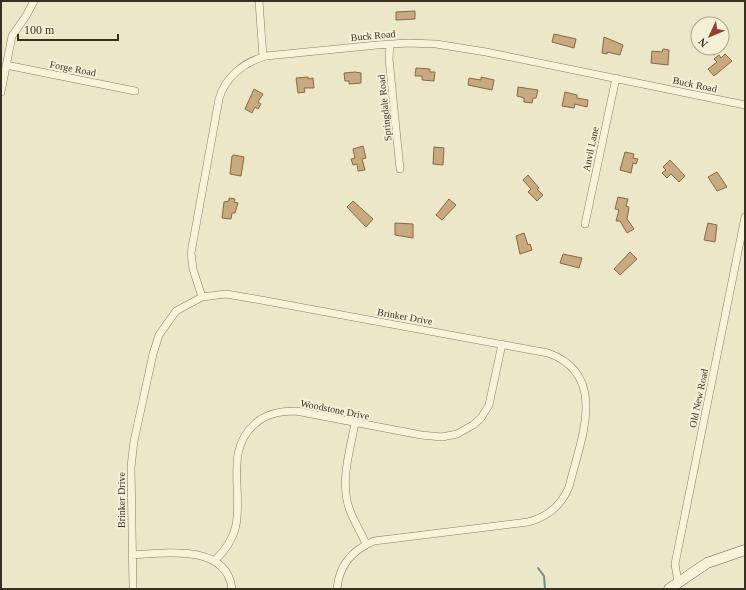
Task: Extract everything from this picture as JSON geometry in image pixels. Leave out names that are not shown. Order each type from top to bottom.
[{"type":"street","points":[[1,92],[12,36],[26,16],[34,1]]},
{"type":"street","points":[[259,1],[263,57]]},
{"type":"street","name":"Buck Road","points":[[202,297],[191,262],[191,253],[219,99],[226,82],[237,71],[248,63],[263,57],[390,44],[436,44],[465,48],[745,105]]},
{"type":"street","name":"Springdale Road","points":[[390,44],[389,59],[400,169]]},
{"type":"street","name":"Forge Road","points":[[6,65],[135,90]]},
{"type":"street","name":"Anvil Lane","points":[[585,224],[616,78]]},
{"type":"street","name":"Old New Road","points":[[678,582],[675,564],[745,217]]},
{"type":"street","name":"Brinker Drive","points":[[133,589],[130,482],[132,452],[155,344],[169,318],[184,305],[202,297],[226,294],[555,355],[568,363],[582,380],[586,391],[587,410],[569,487],[565,497],[553,511],[534,521],[382,539],[366,544]]},
{"type":"street","name":"Woodstone Drive","points":[[214,562],[226,549],[234,534],[237,517],[238,451],[242,440],[252,426],[271,414],[289,411],[437,437],[450,436],[467,430],[481,418],[488,405],[502,344]]},
{"type":"street","points":[[336,589],[340,571],[346,561],[366,544],[349,509],[345,488],[345,478],[355,423]]},
{"type":"street","points":[[669,589],[707,564],[745,550]]},
{"type":"street","points":[[132,555],[191,554],[207,557],[226,574],[232,589]]},
{"type":"building","points":[[415,11],[415,19],[396,20],[396,12]]},
{"type":"building","points":[[554,34],[576,39],[574,48],[552,42]]},
{"type":"building","points":[[604,37],[623,45],[620,55],[607,52],[607,54],[602,53]]},
{"type":"building","points":[[663,49],[669,50],[668,65],[651,63],[652,51],[662,52]]},
{"type":"building","points":[[718,56],[721,58],[723,56],[727,56],[732,61],[714,76],[708,69],[717,62],[714,59]]},
{"type":"building","points":[[416,68],[430,69],[430,72],[435,72],[434,81],[422,80],[422,76],[415,76]]},
{"type":"building","points":[[344,73],[361,73],[361,83],[349,84],[349,81],[345,81]]},
{"type":"building","points":[[308,77],[308,79],[313,78],[314,88],[304,88],[305,92],[298,93],[296,78]]},
{"type":"building","points":[[481,77],[494,80],[492,90],[468,85],[469,78],[481,80]]},
{"type":"building","points":[[518,87],[538,90],[536,98],[533,98],[532,103],[524,102],[524,98],[517,96]]},
{"type":"building","points":[[254,89],[263,94],[258,102],[261,104],[258,109],[255,107],[252,113],[245,109]]},
{"type":"building","points":[[565,92],[577,95],[577,98],[588,100],[587,107],[575,104],[574,108],[562,106]]},
{"type":"building","points":[[363,146],[366,158],[362,159],[365,170],[358,171],[357,164],[353,165],[351,159],[355,158],[353,149]]},
{"type":"building","points":[[434,147],[444,148],[443,165],[433,164]]},
{"type":"building","points":[[625,152],[634,154],[633,158],[638,159],[636,164],[633,163],[631,173],[620,170]]},
{"type":"building","points":[[232,156],[244,157],[241,176],[230,174]]},
{"type":"building","points":[[670,160],[685,176],[679,182],[671,174],[667,178],[662,173],[666,170],[663,167]]},
{"type":"building","points":[[717,172],[727,187],[717,191],[708,177]]},
{"type":"building","points":[[528,175],[543,195],[537,201],[528,192],[531,189],[523,180]]},
{"type":"building","points":[[618,197],[628,199],[626,206],[629,207],[627,219],[634,229],[627,233],[620,221],[616,221],[619,210],[615,209]]},
{"type":"building","points":[[229,198],[235,199],[234,202],[238,203],[235,213],[232,213],[231,219],[222,218],[224,202],[229,201]]},
{"type":"building","points":[[449,199],[456,205],[442,220],[436,215]]},
{"type":"building","points":[[353,201],[373,219],[366,227],[347,207]]},
{"type":"building","points":[[395,223],[413,224],[413,238],[395,235]]},
{"type":"building","points":[[708,223],[717,225],[715,242],[704,240]]},
{"type":"building","points":[[524,233],[528,245],[530,244],[532,250],[520,254],[516,236]]},
{"type":"building","points":[[630,252],[637,259],[620,275],[614,269]]},
{"type":"building","points":[[563,254],[582,258],[579,268],[560,263]]},
{"type":"waterway","points":[[538,568],[544,576],[545,589]]}]
